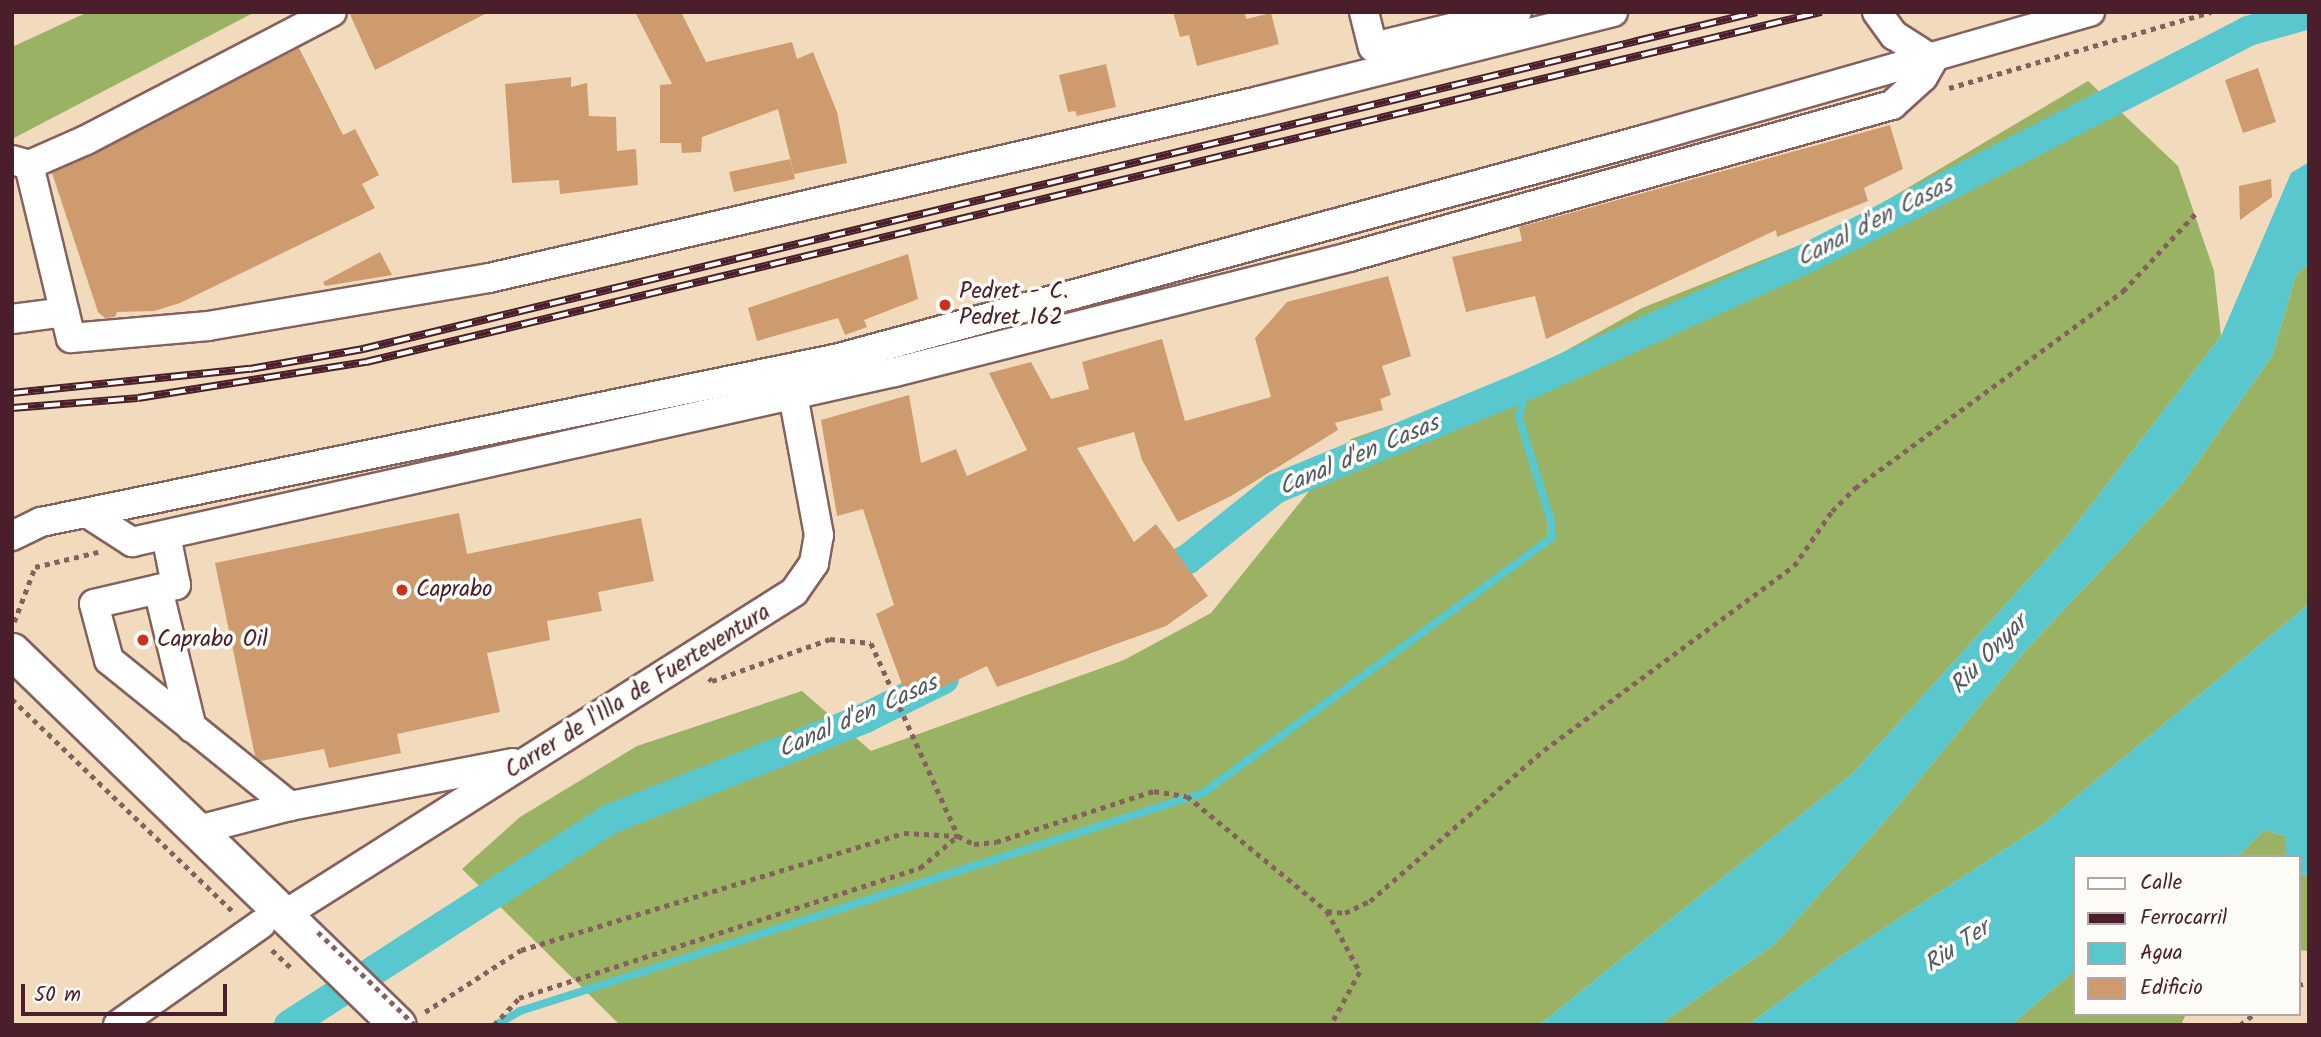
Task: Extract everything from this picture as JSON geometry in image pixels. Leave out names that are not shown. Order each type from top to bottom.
[{"type":"main road","points":[[12,651],[198,830],[365,1025]]},
{"type":"main road","points":[[12,685],[285,932],[398,1025]]},
{"type":"street","points":[[332,12],[86,140],[20,162],[71,338],[208,326],[489,278],[1376,59],[1613,12]]},
{"type":"street","points":[[1364,12],[1376,59]]},
{"type":"street","points":[[1376,59],[1517,12]]},
{"type":"street","points":[[1877,12],[1894,35],[1933,60]]},
{"type":"street","points":[[88,513],[132,542],[791,382],[1349,257],[1892,105],[1923,77],[1933,60],[2090,12]]},
{"type":"street","points":[[12,319],[65,312]]},
{"type":"street","points":[[12,536],[41,522],[791,382]]},
{"type":"street","name":"Carrer de l'Illa de Fuerteventura","points":[[118,1025],[285,932],[530,760],[782,601],[814,563],[819,551],[818,519],[791,382]]},
{"type":"street","points":[[12,517],[41,522]]},
{"type":"street","points":[[166,535],[176,585],[94,604],[110,660],[290,806]]},
{"type":"street","points":[[158,589],[192,728]]},
{"type":"street","points":[[198,830],[290,806],[530,760]]},
{"type":"path","points":[[1952,87],[2211,12]]},
{"type":"path","points":[[1327,911],[1345,913],[1369,901],[1544,750],[1794,566],[1832,511],[1852,491],[2123,291],[2196,213]]},
{"type":"path","points":[[12,626],[35,566],[100,552]]},
{"type":"path","points":[[687,661],[712,681],[830,639],[871,643],[958,836],[966,842],[988,844],[1156,791],[1186,796],[1327,911],[1360,972],[1331,1025]]},
{"type":"path","points":[[12,699],[285,932],[415,1025]]},
{"type":"path","points":[[404,1025],[521,950],[904,833],[958,836]]},
{"type":"path","points":[[494,1025],[519,998],[920,868],[958,836]]},
{"type":"green space","points":[[88,12],[255,12],[12,139],[12,47]]},
{"type":"green space","points":[[2088,81],[2178,166],[2214,271],[2221,336],[2064,540],[1853,773],[1539,1025],[620,1025],[462,869],[520,817],[637,746],[802,691],[871,751],[1124,660],[1211,613],[1351,439],[1505,385],[1642,308],[1835,231]]},
{"type":"green space","points":[[2309,263],[2309,604],[2042,825],[1840,957],[1748,1025],[1659,1025],[1775,944],[1892,813],[2025,651],[2182,484],[2272,356],[2296,275]]},
{"type":"green space","points":[[2264,830],[2285,836],[2285,855],[2236,855],[2241,854]]},
{"type":"green space","points":[[2300,874],[2309,877],[2309,951],[2300,950]]},
{"type":"green space","points":[[2072,973],[2072,1016],[2185,1016],[2181,1025],[2011,1025]]},
{"type":"water","name":"Riu Onyar","points":[[2309,162],[2309,263],[2296,275],[2272,356],[2182,484],[2025,651],[1892,813],[1775,944],[1659,1025],[1539,1025],[1853,773],[2064,540],[2221,336],[2291,173]]},
{"type":"water","name":"Riu Ter","points":[[2309,604],[2309,877],[2300,874],[2300,855],[2285,855],[2285,836],[2264,830],[2241,854],[2236,855],[2072,855],[2072,973],[2011,1025],[1748,1025],[1840,957],[2042,825]]},
{"type":"building","points":[[349,12],[489,12],[375,70]]},
{"type":"building","points":[[635,12],[681,12],[706,62],[792,42],[797,59],[813,52],[837,112],[847,163],[794,174],[778,109],[702,137],[701,152],[682,153],[681,143],[660,143],[660,85],[672,84]]},
{"type":"building","points":[[1173,12],[1245,12],[1246,19],[1271,13],[1279,44],[1197,66],[1189,35],[1180,37]]},
{"type":"building","points":[[299,48],[343,135],[355,129],[379,175],[362,184],[375,208],[180,303],[154,311],[117,312],[115,317],[105,318],[98,312],[52,173]]},
{"type":"building","points":[[1106,64],[1116,107],[1077,116],[1075,111],[1068,112],[1059,75]]},
{"type":"building","points":[[2258,68],[2276,122],[2243,133],[2225,80]]},
{"type":"building","points":[[571,77],[571,87],[587,83],[589,116],[616,117],[617,151],[636,149],[638,185],[560,194],[559,180],[512,183],[505,84]]},
{"type":"building","points":[[1890,125],[1903,169],[1864,188],[1868,201],[1777,237],[1776,230],[1546,339],[1535,296],[1466,312],[1452,257],[1522,241],[1519,227]]},
{"type":"building","points":[[790,159],[795,179],[734,192],[729,172]]},
{"type":"building","points":[[2271,179],[2272,197],[2240,220],[2239,186]]},
{"type":"building","points":[[380,252],[392,275],[325,286],[323,282]]},
{"type":"building","points":[[908,254],[918,299],[864,320],[867,327],[845,335],[838,318],[757,341],[748,308]]},
{"type":"building","points":[[1388,276],[1411,356],[1382,366],[1391,395],[1380,399],[1383,410],[1335,423],[1338,430],[1231,496],[1178,522],[1142,460],[1134,432],[1077,448],[1134,542],[1156,524],[1208,596],[1166,626],[997,687],[987,666],[909,703],[876,614],[894,605],[863,509],[837,516],[821,420],[909,395],[921,463],[956,449],[967,476],[1027,450],[989,373],[1031,362],[1051,399],[1089,389],[1082,362],[1162,339],[1185,421],[1271,397],[1255,338],[1287,302]]},
{"type":"building","points":[[459,513],[467,554],[641,518],[654,581],[598,592],[602,611],[547,621],[550,640],[487,653],[500,712],[397,734],[401,753],[329,768],[324,749],[261,761],[255,756],[215,563]]},
{"type":"waterway","name":"Canal d'en Casas","points":[[1148,578],[1188,559],[1275,489],[1525,386],[1809,257],[2248,31],[2309,14]]},
{"type":"waterway","points":[[496,1025],[520,1011],[1203,793],[1551,538],[1551,521],[1519,418],[1525,386]]},
{"type":"waterway","name":"Canal d'en Casas","points":[[289,1025],[608,820],[865,718],[944,679]]},
{"type":"railway","points":[[12,393],[250,369],[363,349],[1757,12]]},
{"type":"railway","points":[[12,408],[138,398],[366,362],[1821,12]]},
{"type":"place","name":"Pedret - C. Pedret 162","points":[[945,305]]},
{"type":"place","name":"Caprabo","points":[[402,590]]},
{"type":"place","name":"Caprabo Oil","points":[[143,640]]}]
